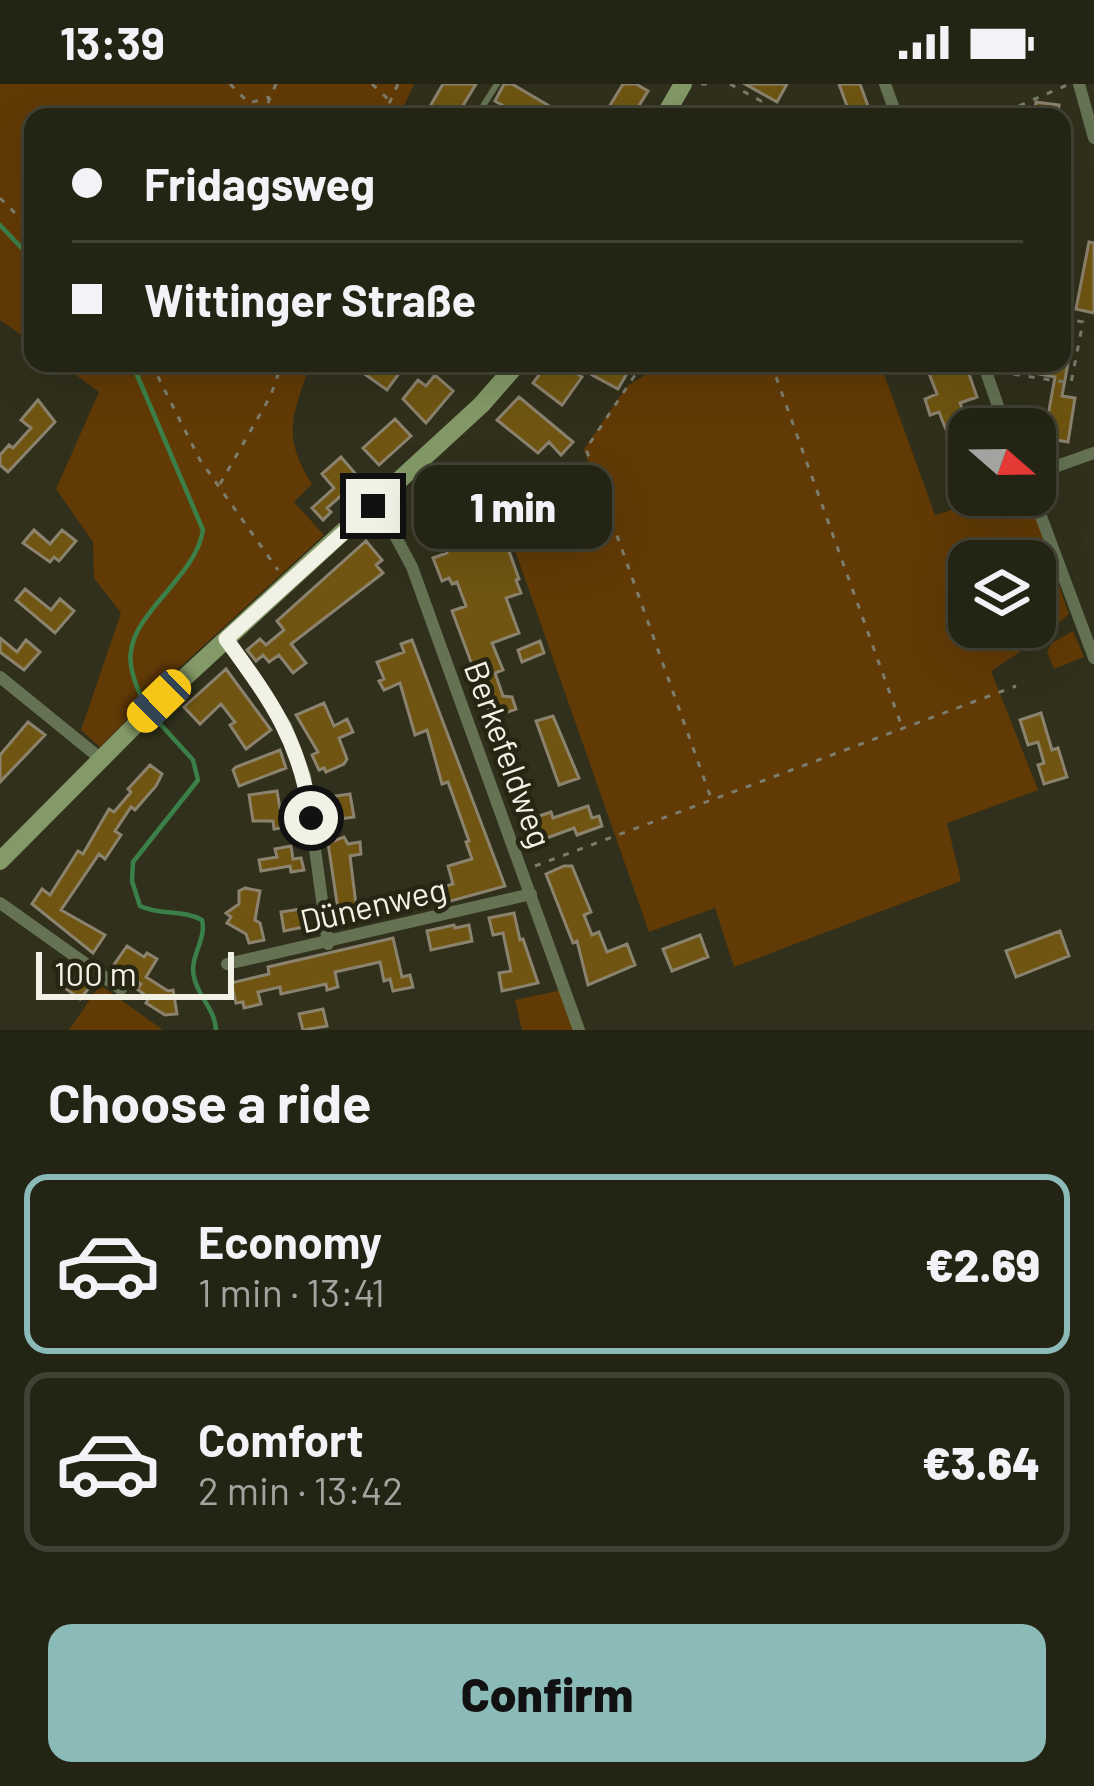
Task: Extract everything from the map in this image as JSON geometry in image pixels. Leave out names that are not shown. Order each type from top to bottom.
[{"type":"main road","points":[[0,861],[139,720],[482,404],[510,372]]},
{"type":"street","points":[[1079,84],[1094,139]]},
{"type":"street","points":[[986,372],[999,408]]},
{"type":"street","points":[[1056,466],[1094,452]]},
{"type":"street","name":"Berkefeldweg","points":[[377,502],[412,567],[579,1030]]},
{"type":"street","points":[[1042,516],[1094,658]]},
{"type":"street","points":[[226,639],[286,726],[305,776],[328,944]]},
{"type":"street","points":[[0,677],[101,759]]},
{"type":"street","name":"Dünenweg","points":[[227,964],[531,894]]},
{"type":"street","points":[[0,903],[122,988]]},
{"type":"path","points":[[230,84],[249,103],[270,97]]},
{"type":"path","points":[[266,108],[276,84]]},
{"type":"path","points":[[372,84],[390,102]]},
{"type":"path","points":[[387,108],[398,84]]},
{"type":"path","points":[[731,84],[760,101],[764,95]]},
{"type":"path","points":[[1014,108],[1069,84]]},
{"type":"path","points":[[1025,108],[1026,103]]},
{"type":"path","points":[[0,198],[24,222]]},
{"type":"path","points":[[1015,372],[1071,383],[1083,322],[1071,320]]},
{"type":"path","points":[[156,372],[200,460],[286,583]]},
{"type":"path","points":[[219,486],[271,395],[279,372]]},
{"type":"path","points":[[637,372],[586,449],[711,800]]},
{"type":"path","points":[[774,372],[902,729]]},
{"type":"path","points":[[522,870],[1016,686]]},
{"type":"shaded area","points":[[0,84],[414,84],[403,108],[24,108],[24,337],[0,320]]},
{"type":"shaded area","points":[[72,372],[307,372],[293,437],[312,484],[294,502],[324,535],[100,747],[81,730],[121,613],[94,578],[93,542],[56,489],[99,392]]},
{"type":"shaded area","points":[[650,372],[883,372],[935,515],[948,511],[948,516],[1035,516],[1044,540],[948,540],[948,648],[1026,648],[991,671],[1038,790],[947,823],[961,881],[734,967],[715,908],[649,932],[505,522],[527,502],[593,477],[584,449],[627,386]]},
{"type":"shaded area","points":[[1056,576],[1069,614],[1056,625]]},
{"type":"shaded area","points":[[1073,631],[1084,657],[1054,669],[1047,652],[1056,648],[1056,641]]},
{"type":"shaded area","points":[[100,985],[163,1030],[69,1030]]},
{"type":"shaded area","points":[[562,990],[575,1030],[522,1030],[515,1000]]},
{"type":"building","points":[[443,84],[476,84],[461,108],[429,108]]},
{"type":"building","points":[[504,84],[512,84],[553,108],[507,108],[495,101]]},
{"type":"building","points":[[623,84],[648,91],[638,108],[608,108]]},
{"type":"building","points":[[745,84],[787,84],[777,102]]},
{"type":"building","points":[[839,84],[860,84],[869,108],[848,108]]},
{"type":"building","points":[[1036,102],[1059,105],[1058,108],[1035,108]]},
{"type":"building","points":[[1089,242],[1094,243],[1094,313],[1076,309]]},
{"type":"building","points":[[362,372],[398,375],[387,390]]},
{"type":"building","points":[[541,372],[574,372],[582,377],[562,405],[533,383]]},
{"type":"building","points":[[594,372],[628,372],[618,389]]},
{"type":"building","points":[[928,372],[968,372],[977,397],[960,403],[962,408],[948,408],[948,434],[939,412],[930,415],[925,399],[937,394]]},
{"type":"building","points":[[1029,372],[1066,372],[1062,396],[1075,398],[1068,442],[1056,440],[1056,408],[1049,408],[1055,377]]},
{"type":"building","points":[[435,375],[453,391],[426,423],[403,399],[418,380],[426,386]]},
{"type":"building","points":[[519,397],[573,442],[561,455],[549,442],[538,453],[497,420]]},
{"type":"building","points":[[38,400],[55,422],[8,472],[0,465],[0,455],[31,428],[21,420]]},
{"type":"building","points":[[395,419],[411,436],[379,465],[363,448]]},
{"type":"building","points":[[341,457],[360,479],[327,508],[331,512],[323,520],[312,508],[334,488],[322,474]]},
{"type":"building","points":[[495,470],[505,481],[485,501],[466,483],[476,473],[484,481]]},
{"type":"building","points":[[465,510],[469,521],[488,514],[494,528],[500,526],[521,593],[506,598],[519,633],[492,643],[503,670],[495,673],[503,696],[512,697],[516,709],[492,718],[452,611],[466,606],[457,582],[442,581],[433,558],[447,553],[436,521]]},
{"type":"building","points":[[34,530],[50,544],[62,530],[76,541],[59,561],[54,557],[50,562],[23,543]]},
{"type":"building","points":[[366,541],[382,560],[376,565],[383,573],[291,644],[306,663],[293,673],[279,655],[269,662],[263,655],[256,661],[247,650],[260,639],[266,645],[284,630],[277,621]]},
{"type":"building","points":[[25,589],[51,610],[60,599],[74,611],[55,633],[16,600]]},
{"type":"building","points":[[0,638],[17,652],[26,640],[40,652],[24,670],[0,652]]},
{"type":"building","points":[[412,640],[505,886],[440,904],[436,889],[453,884],[448,866],[472,859],[469,841],[448,782],[442,784],[427,730],[415,735],[400,683],[384,690],[379,681],[384,679],[377,662],[404,652],[401,644]]},
{"type":"building","points":[[540,641],[544,653],[522,662],[518,650]]},
{"type":"building","points":[[226,669],[271,730],[246,749],[221,704],[200,724],[184,707]]},
{"type":"building","points":[[324,703],[334,726],[347,719],[353,732],[339,738],[347,759],[344,764],[326,772],[319,770],[312,755],[318,752],[296,715]]},
{"type":"building","points":[[1041,713],[1052,750],[1058,748],[1067,777],[1044,784],[1038,742],[1028,745],[1020,720]]},
{"type":"building","points":[[553,716],[579,778],[559,785],[536,721]]},
{"type":"building","points":[[28,722],[45,735],[0,782],[0,755]]},
{"type":"building","points":[[280,750],[286,768],[239,786],[236,767]]},
{"type":"building","points":[[150,765],[162,774],[156,786],[135,810],[131,807],[105,859],[99,854],[61,910],[105,935],[93,953],[32,904],[42,889],[50,895],[78,851],[83,854],[109,809],[114,812]]},
{"type":"building","points":[[277,791],[281,814],[292,812],[294,826],[274,829],[273,821],[253,821],[249,795]]},
{"type":"building","points":[[350,794],[354,817],[325,821],[322,798]]},
{"type":"building","points":[[588,806],[592,818],[599,816],[602,826],[577,835],[574,828],[536,842],[528,820],[551,812],[553,818]]},
{"type":"building","points":[[344,837],[348,844],[360,842],[361,854],[350,856],[358,921],[340,923],[328,843]]},
{"type":"building","points":[[291,846],[293,859],[301,858],[304,870],[291,872],[290,866],[261,871],[259,860],[277,857],[275,849]]},
{"type":"building","points":[[572,866],[591,912],[584,915],[592,935],[599,932],[607,952],[627,944],[635,965],[588,985],[577,941],[573,943],[546,874]]},
{"type":"building","points":[[239,891],[260,891],[255,920],[264,940],[249,943],[246,934],[227,923],[231,917],[226,913],[239,904]]},
{"type":"building","points":[[301,909],[304,927],[284,931],[281,912]]},
{"type":"building","points":[[514,913],[538,983],[502,991],[499,973],[511,971],[503,933],[493,935],[489,918]]},
{"type":"building","points":[[469,925],[472,941],[431,950],[427,931]]},
{"type":"building","points":[[1060,931],[1069,956],[1016,977],[1006,951]]},
{"type":"building","points":[[700,935],[708,957],[672,971],[663,949]]},
{"type":"building","points":[[393,938],[402,977],[410,975],[413,987],[393,991],[390,979],[384,981],[380,962],[335,972],[338,987],[327,990],[326,984],[281,994],[280,987],[258,992],[261,1004],[244,1008],[243,1002],[236,1003],[231,983],[269,974],[268,967]]},
{"type":"building","points":[[127,946],[157,959],[146,977],[173,990],[177,1014],[165,1015],[146,1003],[149,998],[137,989],[141,984],[113,966]]},
{"type":"building","points":[[66,971],[89,988],[80,999],[58,983]]},
{"type":"building","points":[[323,1009],[327,1026],[303,1030],[299,1014]]},
{"type":"waterway","points":[[0,225],[24,250]]},
{"type":"waterway","points":[[136,372],[203,530],[190,563],[135,636],[131,665],[145,706]]},
{"type":"waterway","points":[[152,715],[193,760],[198,780],[133,862],[132,881],[140,906],[202,920],[194,977],[216,1030]]},
{"type":"route","points":[[311,818],[305,776],[286,726],[226,639],[373,506]]}]
